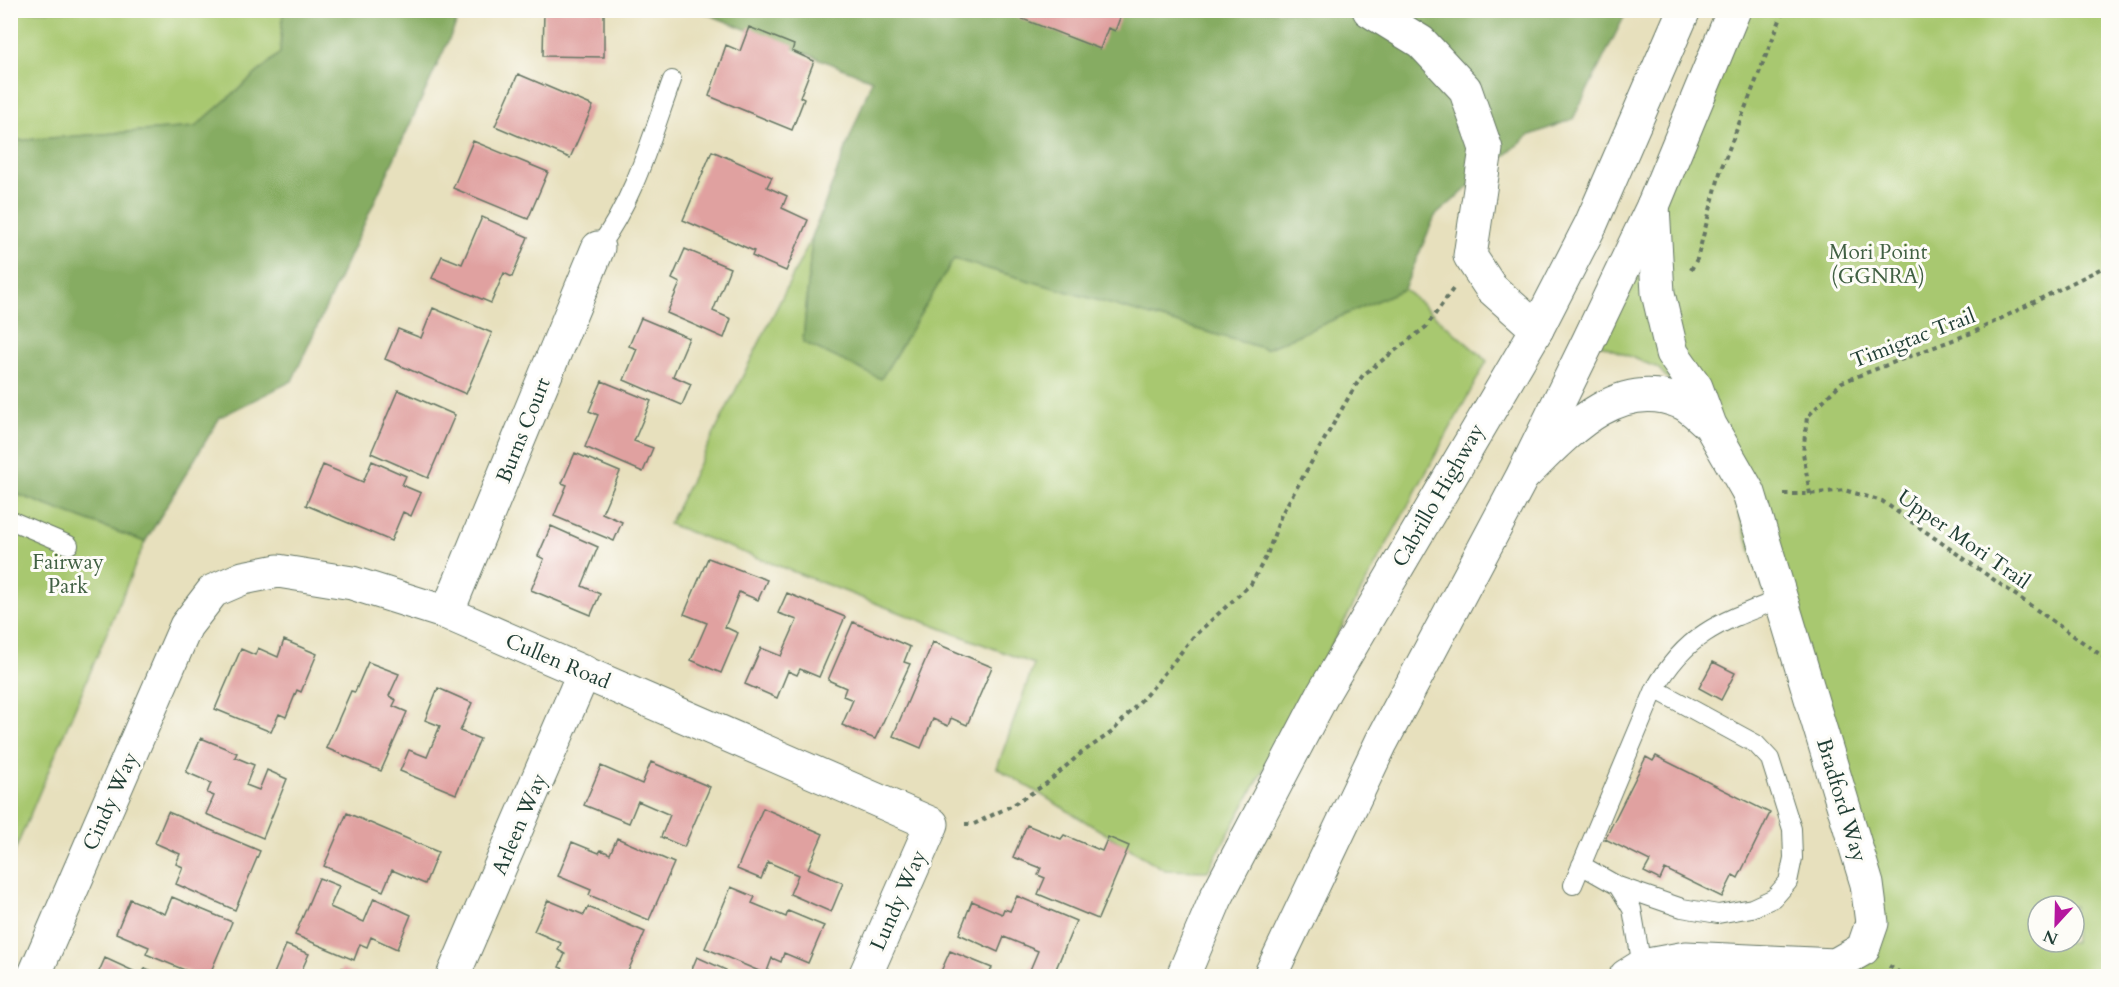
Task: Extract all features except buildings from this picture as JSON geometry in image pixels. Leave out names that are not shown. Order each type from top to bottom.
[{"type":"main road","points":[[1369,10],[1421,42],[1465,89],[1486,149],[1470,256],[1491,288],[1537,329]]},
{"type":"main road","name":"Cabrillo Highway","points":[[1183,976],[1216,898],[1324,692],[1537,329],[1591,224],[1684,10]]},
{"type":"main road","points":[[1270,976],[1381,743],[1522,477],[1653,206],[1734,10]]},
{"type":"main road","name":"Bradford Way","points":[[1634,971],[1686,958],[1835,965],[1863,949],[1872,923],[1867,884],[1749,493],[1710,425],[1696,387],[1672,353],[1658,293],[1653,206]]},
{"type":"main road","name":"Burns Court","points":[[447,613],[598,248]]},
{"type":"main road","name":"Bradford Way","points":[[1522,477],[1579,422],[1627,397],[1651,396],[1681,402],[1710,425]]},
{"type":"main road","name":"Cullen Road","points":[[186,626],[213,591],[243,578],[278,572],[352,583],[447,613],[932,824]]},
{"type":"main road","name":"Cindy Way","points":[[34,976],[186,626]]},
{"type":"main road","name":"Arleen Way","points":[[453,976],[584,672]]},
{"type":"main road","name":"Lundy Way","points":[[865,976],[932,824]]},
{"type":"lane","points":[[598,248],[616,223],[628,200],[672,80]]},
{"type":"lane","points":[[10,520],[69,545]]},
{"type":"lane","points":[[1573,885],[1655,689],[1669,664],[1700,635],[1727,620],[1781,599]]},
{"type":"lane","points":[[1581,866],[1618,886],[1682,908],[1718,914],[1752,908],[1774,898],[1788,882],[1793,858],[1792,829],[1770,759],[1756,744],[1655,689]]},
{"type":"lane","points":[[1618,886],[1632,909],[1634,971]]},
{"type":"path","points":[[1686,279],[1697,259],[1721,170],[1784,10]]},
{"type":"path","points":[[932,824],[974,824],[1013,806],[1047,783],[1080,754],[1112,732],[1133,710],[1194,636],[1251,584],[1267,555],[1281,515],[1354,388],[1363,375],[1426,327],[1452,293],[1470,256]]},
{"type":"path","name":"Timigtac Trail","points":[[1810,494],[1803,453],[1807,417],[1842,382],[1974,332],[2109,266]]},
{"type":"path","name":"Upper Mori Trail","points":[[1749,493],[1810,494],[1844,490],[1882,501],[2109,660]]},
{"type":"green space","points":[[11,11],[283,11],[280,53],[195,127],[11,141]]},
{"type":"green space","points":[[283,11],[462,11],[292,381],[220,417],[145,542],[11,492],[11,141],[195,127],[280,53]]},
{"type":"green space","points":[[700,11],[1627,11],[1573,119],[1528,136],[1435,216],[1404,289],[1266,349],[954,259],[881,379],[803,342],[812,237],[872,80]]},
{"type":"green space","name":"Mori Point (GGNRA)","points":[[1734,11],[2108,11],[2108,976],[1844,976],[1872,923],[1710,425],[1658,368],[1589,340]]},
{"type":"green space","points":[[812,237],[803,342],[954,259],[1266,349],[1404,289],[1487,361],[1208,871],[1165,870],[997,768],[1034,664],[669,524]]},
{"type":"green space","name":"Fairway Park","points":[[11,492],[145,542],[11,860]]}]
